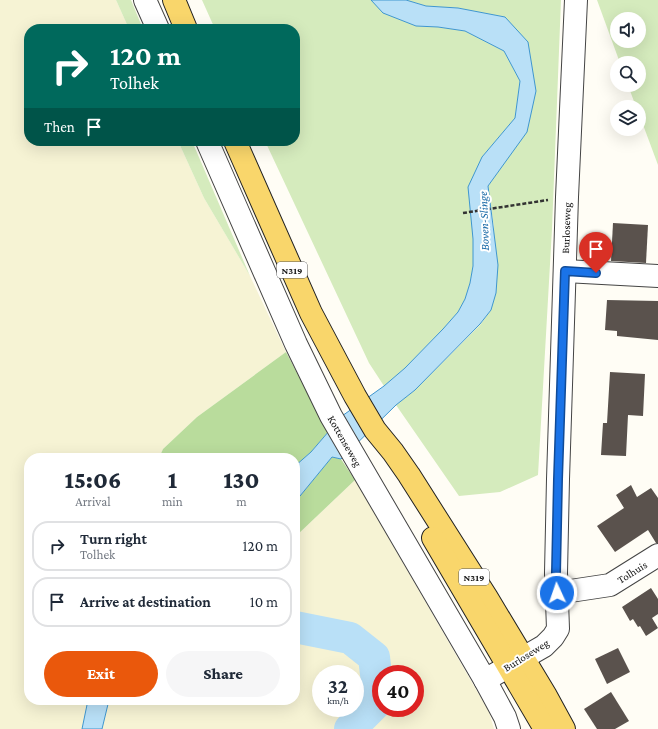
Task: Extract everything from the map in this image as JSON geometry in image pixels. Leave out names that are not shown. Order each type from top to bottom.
[{"type":"main road","points":[[174,0],[184,24]]},
{"type":"main road","name":"N319","points":[[237,146],[311,313],[355,396],[375,430],[398,478],[480,620],[516,662],[564,729]]},
{"type":"main road","name":"N319","points":[[516,662],[544,729]]},
{"type":"street","points":[[145,0],[156,24]]},
{"type":"street","name":"Burloseweg","points":[[485,680],[544,646],[554,637],[558,629],[556,573],[558,487],[567,197],[576,0]]},
{"type":"street","name":"Kottenseweg","points":[[209,146],[296,344],[331,416],[351,453],[485,680],[509,729]]},
{"type":"street","points":[[565,271],[658,276]]},
{"type":"street","name":"Tolhuis","points":[[557,593],[610,585],[658,555]]},
{"type":"path","points":[[463,213],[567,197]]},
{"type":"shaded area","points":[[0,0],[116,0],[127,24],[24,24],[24,146],[180,146],[204,198],[250,276],[286,352],[197,417],[163,449],[161,453],[24,453],[24,705],[87,705],[82,729],[0,729]]},
{"type":"shaded area","points":[[355,480],[489,712],[494,729],[102,729],[108,705],[300,705],[300,532]]},
{"type":"green space","points":[[116,0],[131,0],[141,24],[127,24]]},
{"type":"green space","points":[[202,0],[371,0],[384,13],[416,26],[438,27],[465,31],[504,51],[520,81],[515,118],[482,157],[473,239],[473,266],[465,299],[458,312],[443,329],[405,368],[384,386],[369,363],[267,146],[300,146],[300,24],[213,24]]},
{"type":"green space","points":[[406,0],[561,0],[552,229],[538,475],[500,492],[459,496],[396,405],[415,390],[480,325],[491,310],[494,228],[488,186],[498,172],[536,91],[505,17],[458,8],[426,6]]},
{"type":"green space","points":[[597,0],[658,0],[658,165],[646,133],[646,100],[633,100],[631,92],[646,92],[646,56],[617,56],[615,48],[646,48],[646,12],[610,12],[610,36]]},
{"type":"green space","points":[[180,146],[194,146],[250,276],[204,198]]},
{"type":"green space","points":[[286,352],[328,432],[311,452],[300,462],[300,453],[161,453],[163,449],[197,417]]},
{"type":"green space","points":[[332,457],[341,459],[355,480],[300,532],[300,496]]},
{"type":"water","points":[[371,0],[406,0],[426,6],[458,8],[505,17],[528,42],[536,91],[527,132],[488,186],[498,265],[496,293],[491,310],[480,324],[415,390],[396,405],[341,459],[332,457],[300,496],[300,462],[311,452],[342,416],[384,386],[405,368],[458,312],[465,299],[473,266],[473,239],[468,187],[482,157],[515,118],[520,81],[504,51],[465,31],[438,27],[416,26],[383,13]]},
{"type":"water","points":[[87,705],[108,705],[102,729],[82,729]]},
{"type":"building","points":[[613,223],[648,225],[646,263],[611,261]]},
{"type":"building","points":[[607,300],[658,301],[658,340],[617,336],[617,331],[605,330]]},
{"type":"building","points":[[610,372],[645,374],[643,416],[628,415],[626,456],[601,455],[603,423],[607,423]]},
{"type":"building","points":[[631,485],[637,497],[651,488],[658,498],[658,543],[656,543],[648,530],[615,552],[597,526],[624,508],[616,495]]},
{"type":"building","points":[[651,588],[658,599],[658,614],[652,618],[658,628],[646,636],[640,626],[638,627],[633,619],[630,621],[622,607]]},
{"type":"building","points":[[618,648],[630,672],[607,684],[595,659]]},
{"type":"building","points":[[611,692],[629,721],[615,729],[597,729],[584,709]]},
{"type":"waterway","name":"Boven-Slinge","points":[[300,628],[350,638],[374,657],[379,700],[350,729]]},
{"type":"route","points":[[557,593],[558,479],[565,271],[596,273]]}]
